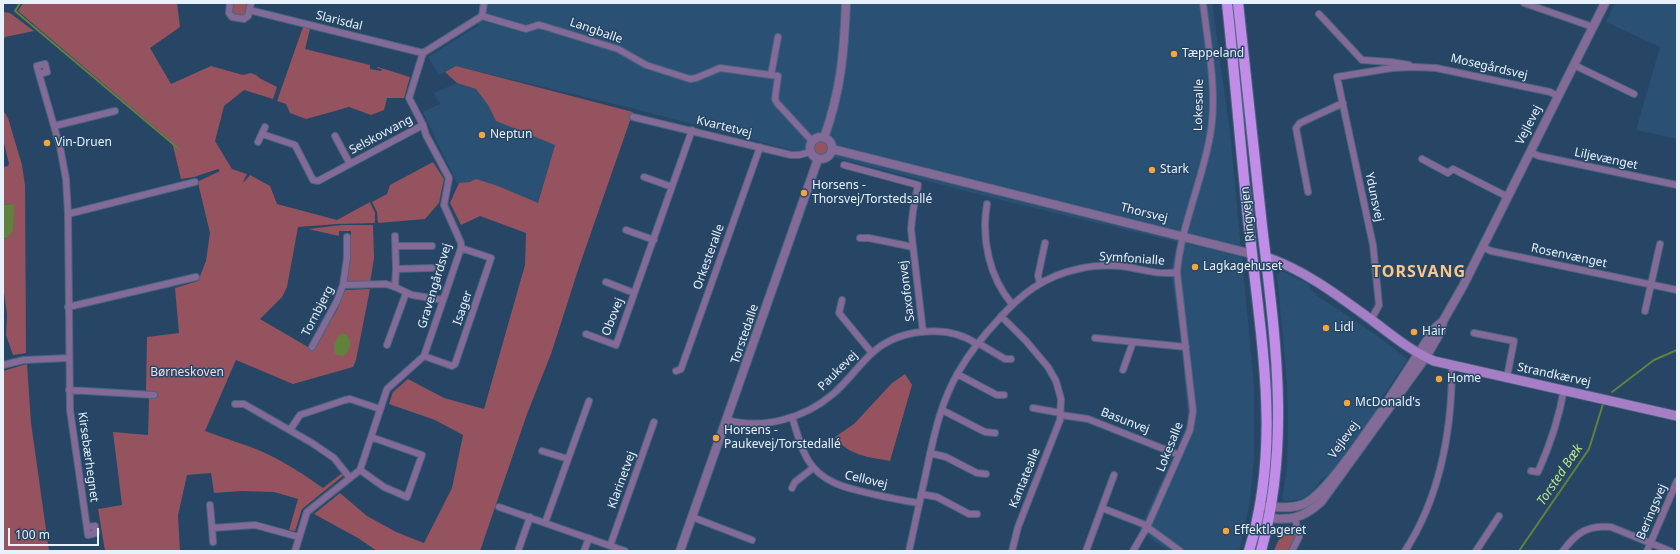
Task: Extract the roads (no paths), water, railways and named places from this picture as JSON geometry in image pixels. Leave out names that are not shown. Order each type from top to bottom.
[{"type":"main road","name":"Ringvejen","points":[[1227,3],[1252,254],[1265,365],[1268,415],[1265,469],[1259,511]]},
{"type":"main road","name":"Ringvejen","points":[[1238,3],[1276,362],[1279,422],[1277,466],[1272,507],[1269,518]]},
{"type":"main road","name":"Thorsvej","points":[[1252,254],[1266,257],[1310,277],[1408,348],[1422,355]]},
{"type":"main road","name":"Strandkærvej","points":[[1422,355],[1452,365],[1564,389],[1677,416]]},
{"type":"main road","points":[[1249,551],[1259,511]]},
{"type":"main road","points":[[1261,551],[1269,518]]},
{"type":"street","points":[[230,3],[229,13],[232,17],[244,19],[248,16],[251,3]]},
{"type":"street","points":[[423,53],[482,16],[484,3]]},
{"type":"street","points":[[824,138],[836,102],[843,66],[846,3]]},
{"type":"street","name":"Lokesalle","points":[[1133,551],[1147,527],[1190,430],[1193,411],[1177,272],[1178,258],[1183,236],[1208,144],[1212,116],[1212,81],[1203,3]]},
{"type":"street","points":[[1524,3],[1593,27]]},
{"type":"street","name":"Vejlevej","points":[[1259,511],[1272,507],[1294,507],[1305,504],[1323,488],[1422,355],[1441,332],[1443,321],[1605,3]]},
{"type":"street","name":"Slarisdal","points":[[249,10],[423,53]]},
{"type":"street","name":"Mosegårdsvej","points":[[1319,14],[1362,60],[1392,62],[1414,67]]},
{"type":"street","name":"Langballe","points":[[482,16],[526,30],[538,25],[543,26],[618,49],[646,66],[690,79],[720,68],[771,76]]},
{"type":"street","points":[[778,38],[771,76],[778,76],[777,103],[812,141]]},
{"type":"street","name":"Gravengårdsvej","points":[[360,470],[388,389],[424,356],[461,248],[461,243],[444,204],[448,178],[426,136],[423,125],[409,98],[423,53]]},
{"type":"street","points":[[1574,65],[1634,94]]},
{"type":"street","name":"Mosegårdsvej","points":[[1337,77],[1414,67],[1443,68],[1550,92],[1558,96]]},
{"type":"street","name":"Kirsebærhegnet","points":[[39,74],[64,165],[68,214],[69,390],[75,448],[87,527]]},
{"type":"street","name":"Ydunsvej","points":[[1337,77],[1373,245],[1379,305],[1371,320]]},
{"type":"street","points":[[1308,192],[1296,128],[1300,123],[1343,104]]},
{"type":"street","points":[[54,126],[115,111]]},
{"type":"street","name":"Kvartetvej","points":[[633,117],[791,155],[800,155],[810,152]]},
{"type":"street","name":"Selskovvang","points":[[262,134],[295,145],[313,180],[318,182],[423,125]]},
{"type":"street","points":[[258,142],[265,126]]},
{"type":"street","name":"Obovej","points":[[586,334],[616,345],[692,130]]},
{"type":"street","name":"Selskovvang","points":[[335,136],[350,164]]},
{"type":"street","points":[[817,138],[824,138],[830,142],[832,149],[828,157],[818,159],[815,158],[810,152],[812,141],[817,138]]},
{"type":"street","name":"Orkesteralle","points":[[676,371],[681,369],[760,147]]},
{"type":"street","name":"Thorsvej","points":[[832,149],[1252,254]]},
{"type":"street","name":"Liljevænget","points":[[1530,152],[1539,156],[1677,186]]},
{"type":"street","name":"Torstedalle","points":[[680,551],[818,159]]},
{"type":"street","points":[[1422,159],[1448,173],[1453,169],[1508,196]]},
{"type":"street","name":"Saxofonvej","points":[[844,165],[918,185],[912,216],[913,247],[923,332]]},
{"type":"street","points":[[644,177],[672,187]]},
{"type":"street","points":[[68,214],[195,182]]},
{"type":"street","points":[[987,204],[985,220],[988,252],[996,280],[1012,304]]},
{"type":"street","points":[[626,230],[654,240]]},
{"type":"street","points":[[395,236],[395,287]]},
{"type":"street","name":"Tornbjerg","points":[[312,347],[337,301],[343,285],[347,258],[347,237]]},
{"type":"street","name":"Saxofonvej","points":[[860,238],[869,238],[913,247]]},
{"type":"street","points":[[1040,283],[1038,276],[1045,243]]},
{"type":"street","points":[[1645,311],[1660,244]]},
{"type":"street","points":[[396,246],[432,246]]},
{"type":"street","name":"Rosenvænget","points":[[1482,247],[1491,251],[1677,290]]},
{"type":"street","name":"Isager","points":[[424,356],[452,366],[455,364],[460,350],[491,258],[461,248]]},
{"type":"street","name":"Symfonialle","points":[[909,551],[934,433],[957,374],[977,343],[1012,304],[1040,283],[1064,272],[1092,267],[1120,266],[1156,272],[1177,272]]},
{"type":"street","points":[[396,269],[432,268]]},
{"type":"street","points":[[68,307],[196,277]]},
{"type":"street","name":"Obovej","points":[[606,282],[634,293]]},
{"type":"street","name":"Tornbjerg","points":[[343,285],[386,284],[419,297],[443,300]]},
{"type":"street","points":[[387,345],[406,293]]},
{"type":"street","name":"Paukevej","points":[[842,300],[839,313],[872,354]]},
{"type":"street","name":"Kantatealle","points":[[1001,316],[1026,341],[1043,360],[1052,373],[1059,392],[1061,414],[1057,428],[1018,527],[1012,551]]},
{"type":"street","name":"Paukevej","points":[[727,420],[752,423],[766,422],[792,417],[814,408],[833,394],[872,354],[894,340],[923,332],[941,332],[965,337],[977,343]]},
{"type":"street","points":[[1474,333],[1514,341],[1507,377]]},
{"type":"street","points":[[1095,338],[1186,347]]},
{"type":"street","points":[[1123,370],[1133,342]]},
{"type":"street","points":[[977,343],[1005,359],[1011,360]]},
{"type":"street","name":"Vejlevej","points":[[1259,511],[1269,518],[1282,520],[1295,518],[1311,511],[1322,502],[1422,355]]},
{"type":"street","points":[[3,365],[24,360],[68,358]]},
{"type":"street","points":[[1405,551],[1424,517],[1438,476],[1448,424],[1452,365]]},
{"type":"street","points":[[957,374],[997,395],[1004,395]]},
{"type":"street","points":[[1531,471],[1538,472],[1555,432],[1564,389]]},
{"type":"street","points":[[69,390],[154,395]]},
{"type":"street","points":[[290,430],[300,416],[345,400],[350,399],[380,409]]},
{"type":"street","points":[[546,523],[589,401]]},
{"type":"street","points":[[235,404],[244,404],[312,443],[334,458],[350,478]]},
{"type":"street","points":[[1033,408],[1061,414]]},
{"type":"street","points":[[942,410],[985,432],[995,433]]},
{"type":"street","name":"Basunvej","points":[[1061,414],[1088,419],[1179,455]]},
{"type":"street","name":"Cellovej","points":[[792,417],[802,449],[813,468],[828,480],[842,487],[919,503]]},
{"type":"street","name":"Klarinetvej","points":[[610,546],[654,422]]},
{"type":"street","points":[[295,551],[307,512],[360,470],[384,487],[407,497],[422,455],[371,437]]},
{"type":"street","points":[[542,451],[568,459]]},
{"type":"street","points":[[930,453],[946,457],[977,473],[986,474]]},
{"type":"street","points":[[792,488],[795,482],[813,468]]},
{"type":"street","points":[[1086,551],[1114,475]]},
{"type":"street","name":"Beringsvej","points":[[1647,551],[1677,481]]},
{"type":"street","points":[[921,494],[937,497],[969,514],[977,514]]},
{"type":"street","points":[[210,505],[213,542]]},
{"type":"street","points":[[499,506],[625,551]]},
{"type":"street","points":[[1102,508],[1140,522],[1180,551]]},
{"type":"street","points":[[1476,551],[1499,516]]},
{"type":"street","points":[[518,551],[530,517]]},
{"type":"street","points":[[692,517],[752,540]]},
{"type":"street","points":[[1292,551],[1299,537],[1295,518]]},
{"type":"street","points":[[212,528],[255,525],[299,537]]},
{"type":"street","points":[[1563,551],[1573,538],[1582,532],[1601,526],[1611,527],[1670,551]]},
{"type":"street","points":[[584,551],[589,538]]},
{"type":"waterway","points":[[20,3],[15,11],[179,149]]},
{"type":"waterway","name":"Torsted Bæk","points":[[1612,392],[1654,360],[1677,350]]},
{"type":"waterway","name":"Torsted Bæk","points":[[1519,551],[1589,449],[1603,404]]},
{"type":"place","name":"Tæppeland","points":[[1174,54]]},
{"type":"place","name":"Neptun","points":[[482,135]]},
{"type":"place","name":"Vin-Druen","points":[[47,143]]},
{"type":"place","name":"Stark","points":[[1152,170]]},
{"type":"place","name":"Horsens - Thorsvej/Torstedsallé","points":[[804,193]]},
{"type":"place","name":"Lagkagehuset","points":[[1195,267]]},
{"type":"place","name":"Lidl","points":[[1326,328]]},
{"type":"place","name":"Hair","points":[[1414,332]]},
{"type":"place","name":"Home","points":[[1439,379]]},
{"type":"place","name":"McDonald's","points":[[1347,403]]},
{"type":"place","name":"Horsens - Paukevej/Torstedallé","points":[[716,438]]},
{"type":"place","name":"Effektlageret","points":[[1226,531]]},
{"type":"district","name":"TORSVANG","points":[[1419,272]]},
{"type":"park label","name":"Børneskoven","points":[[187,373]]}]
